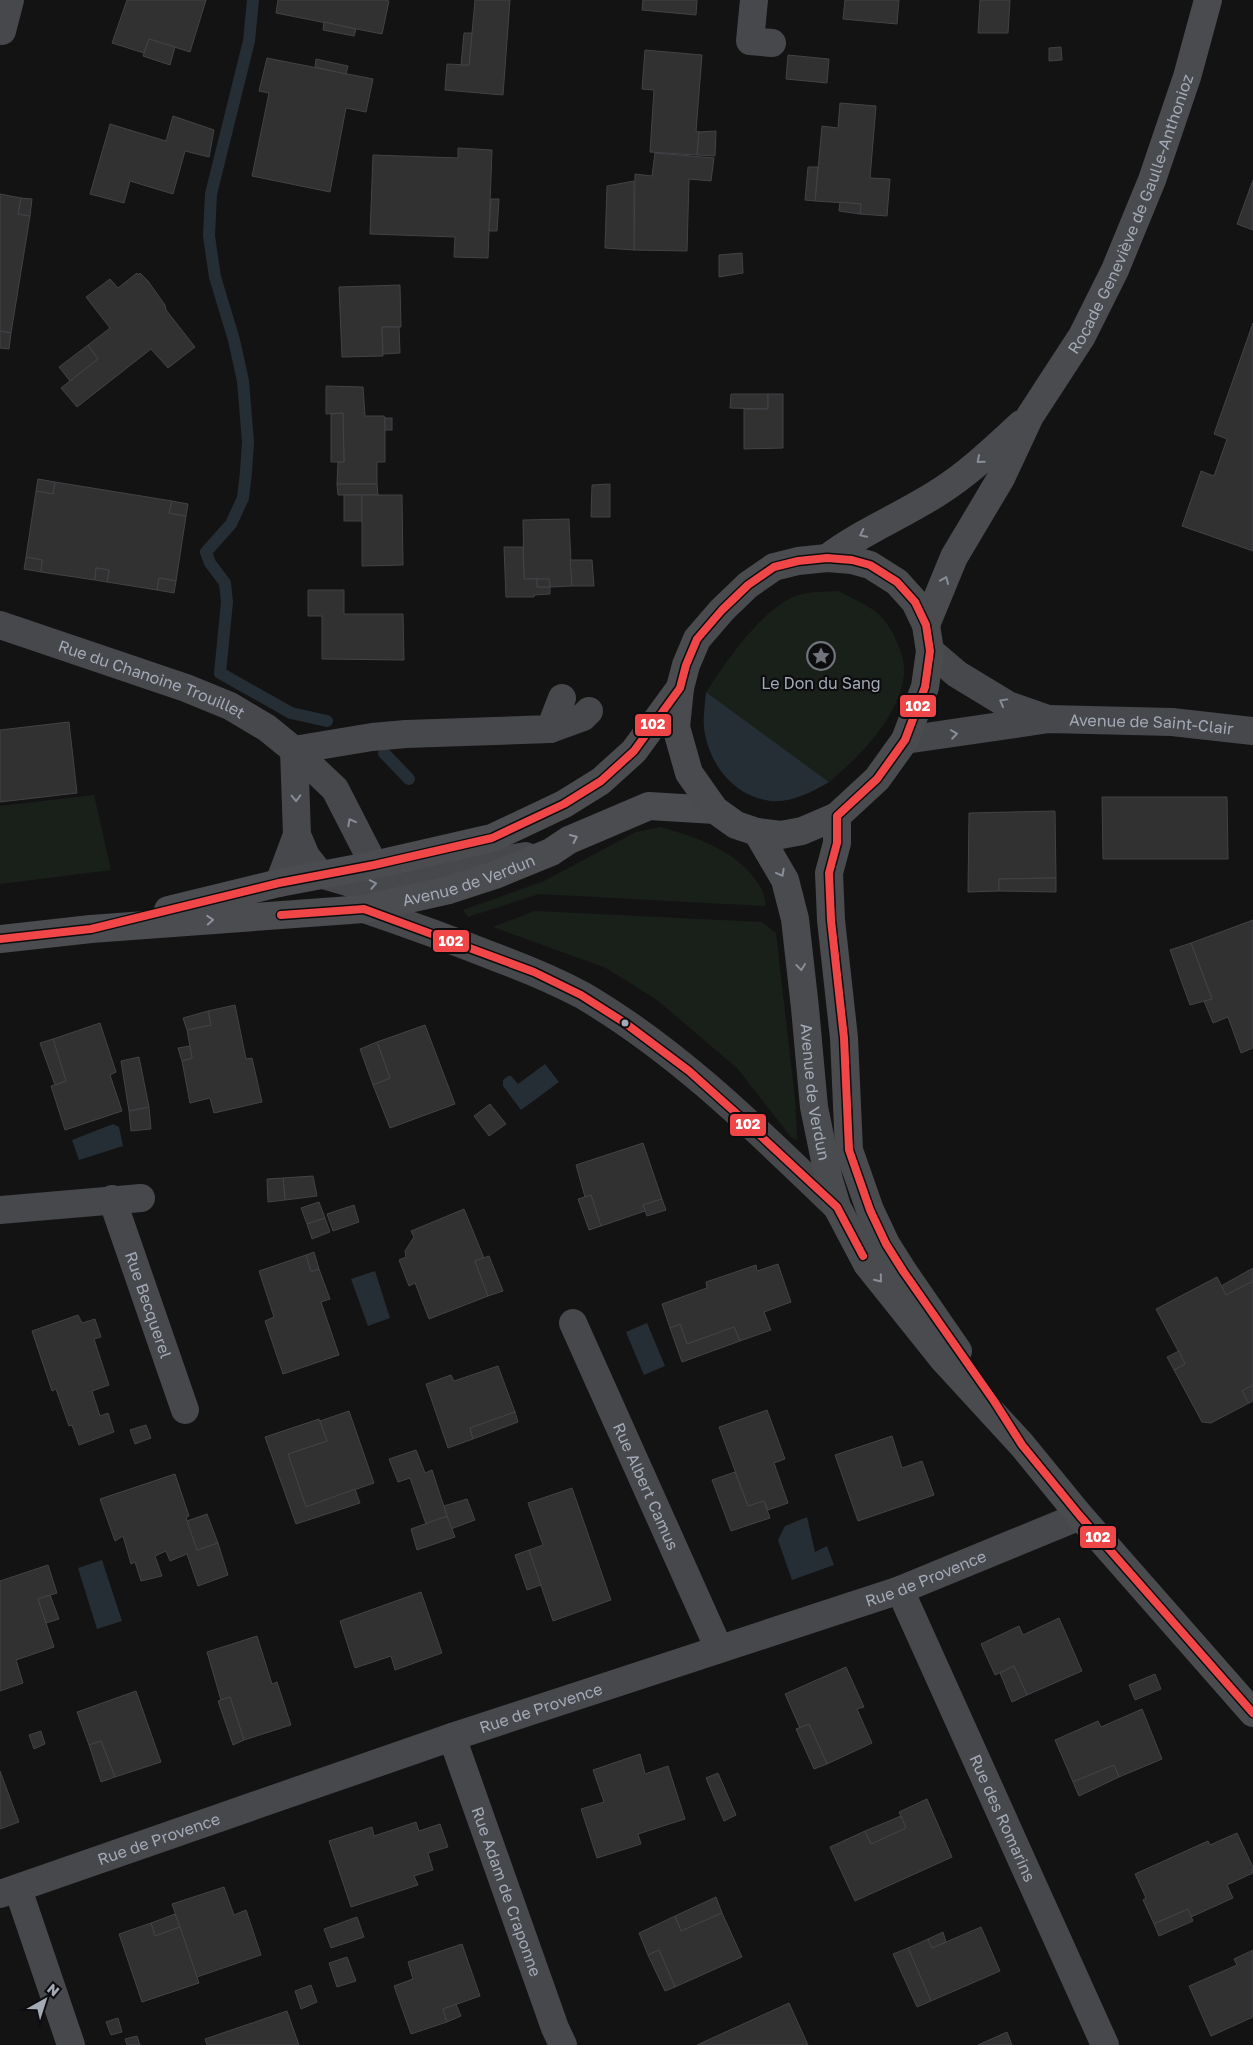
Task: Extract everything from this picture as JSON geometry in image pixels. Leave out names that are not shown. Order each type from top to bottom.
[{"type":"main road","name":"Rocade Geneviève de Gaulle-Anthonioz","points":[[926,625],[954,557],[1001,478],[1030,416],[1082,336],[1115,270],[1152,180],[1187,77],[1208,0]]},
{"type":"main road","name":"Rocade Geneviève de Gaulle-Anthonioz","points":[[827,558],[850,541],[902,515],[941,491],[979,462],[1030,416]]},
{"type":"main road","points":[[827,558],[852,560],[870,565],[897,582],[915,602],[926,625],[930,651],[925,687],[905,740],[877,779],[837,816],[802,831],[781,835],[757,832],[736,825],[715,810],[689,772],[676,727],[680,688],[686,665],[697,639],[722,610],[748,585],[774,568],[798,561],[827,558]]},
{"type":"main road","name":"Avenue de Verdun","points":[[91,928],[279,883],[374,865],[492,838],[564,804],[601,781],[634,751],[680,688]]},
{"type":"main road","name":"Avenue de Verdun","points":[[0,939],[91,928],[364,909],[449,890],[494,874],[552,852],[569,840],[649,806],[715,810]]},
{"type":"main road","name":"Avenue de Verdun","points":[[837,816],[836,843],[829,873],[831,920],[844,1038],[849,1150],[870,1210],[886,1244],[903,1272],[994,1401],[1022,1445]]},
{"type":"main road","name":"Avenue de Verdun","points":[[757,832],[785,880],[795,919],[806,1008],[814,1107],[829,1180],[838,1207],[867,1264],[943,1359],[1022,1445],[1080,1516],[1253,1713]]},
{"type":"street","points":[[2,32],[10,0]]},
{"type":"street","points":[[754,0],[750,41],[772,43]]},
{"type":"street","name":"Rue du Chanoine Trouillet","points":[[0,625],[186,688],[230,706],[268,728],[294,750],[335,790],[374,865]]},
{"type":"street","name":"Avenue de Saint-Clair","points":[[930,651],[956,674],[1008,705],[1049,719]]},
{"type":"street","points":[[550,729],[562,698]]},
{"type":"street","points":[[552,852],[361,886],[320,874],[306,856],[297,835],[294,750],[372,737],[406,734],[550,729],[583,716],[589,710]]},
{"type":"street","name":"Avenue de Saint-Clair","points":[[905,740],[1049,719],[1172,722],[1253,731]]},
{"type":"street","points":[[279,883],[297,835]]},
{"type":"street","points":[[364,909],[534,972],[588,1000],[625,1023],[690,1071],[838,1207]]},
{"type":"street","points":[[0,1210],[141,1198]]},
{"type":"street","name":"Rue Becquerel","points":[[112,1199],[185,1410]]},
{"type":"street","name":"Rue Albert Camus","points":[[573,1323],[718,1649]]},
{"type":"street","name":"Rue de Provence","points":[[9,1892],[452,1736],[900,1590],[1080,1516]]},
{"type":"street","name":"Rue des Romarins","points":[[900,1590],[1105,2045]]},
{"type":"street","name":"Rue Adam de Craponne","points":[[452,1736],[551,2019],[563,2045]]},
{"type":"street","points":[[9,1892],[71,2045]]},
{"type":"shaded area","points":[[838,591],[875,611],[886,622],[902,654],[904,677],[900,694],[881,728],[855,759],[829,782],[706,692],[746,636],[785,601],[813,592]]},
{"type":"shaded area","points":[[706,692],[829,782],[801,796],[779,801],[758,798],[736,787],[719,769],[708,746],[704,724]]},
{"type":"shaded area","points":[[94,795],[111,870],[0,884],[0,806]]},
{"type":"shaded area","points":[[660,827],[703,841],[730,856],[752,875],[762,890],[766,906],[539,894],[468,917],[463,910],[544,881],[636,832]]},
{"type":"shaded area","points":[[535,911],[762,922],[776,933],[795,1099],[797,1140],[791,1137],[737,1068],[657,1000],[606,968],[493,927]]},
{"type":"shaded area","points":[[545,1064],[559,1082],[521,1110],[503,1086],[503,1080],[511,1076],[518,1084]]},
{"type":"shaded area","points":[[113,1124],[119,1127],[123,1146],[79,1160],[72,1140]]},
{"type":"shaded area","points":[[375,1271],[390,1318],[368,1326],[351,1279]]},
{"type":"shaded area","points":[[647,1323],[665,1366],[644,1375],[626,1332]]},
{"type":"shaded area","points":[[807,1517],[815,1552],[827,1546],[834,1565],[792,1580],[778,1540],[785,1526]]},
{"type":"shaded area","points":[[102,1560],[122,1621],[97,1629],[78,1568]]},
{"type":"building","points":[[127,0],[206,0],[190,52],[149,39],[144,53],[112,43]]},
{"type":"building","points":[[278,0],[389,1],[382,34],[276,13]]},
{"type":"building","points":[[475,0],[510,0],[503,95],[445,90],[447,64],[469,65]]},
{"type":"building","points":[[643,0],[697,0],[696,15],[642,10]]},
{"type":"building","points":[[845,0],[899,0],[897,24],[843,19]]},
{"type":"building","points":[[980,0],[1010,0],[1008,33],[978,33]]},
{"type":"building","points":[[324,22],[356,29],[354,36],[323,30]]},
{"type":"building","points":[[464,33],[472,33],[469,65],[461,65]]},
{"type":"building","points":[[149,39],[175,47],[170,65],[143,56]]},
{"type":"building","points":[[1061,47],[1062,60],[1049,61],[1049,48]]},
{"type":"building","points":[[645,50],[702,55],[696,131],[699,132],[697,155],[650,152],[654,90],[642,89]]},
{"type":"building","points":[[788,55],[829,59],[827,83],[786,79]]},
{"type":"building","points":[[267,58],[373,79],[366,112],[346,108],[330,192],[252,176],[269,93],[259,91]]},
{"type":"building","points":[[316,59],[348,66],[346,74],[315,67]]},
{"type":"building","points":[[840,103],[876,106],[870,178],[890,179],[887,216],[860,214],[861,204],[815,201],[822,126],[838,128]]},
{"type":"building","points":[[173,116],[214,130],[209,157],[185,151],[173,194],[130,181],[124,203],[90,194],[110,124],[166,141]]},
{"type":"building","points":[[716,131],[715,156],[697,155],[699,132]]},
{"type":"building","points":[[458,148],[492,150],[488,258],[454,257],[455,237],[370,234],[373,155],[458,158]]},
{"type":"building","points":[[655,153],[714,158],[711,181],[689,179],[687,251],[634,250],[635,174],[652,176]]},
{"type":"building","points":[[808,167],[818,167],[815,201],[805,200]]},
{"type":"building","points":[[1253,180],[1253,230],[1237,224]]},
{"type":"building","points":[[634,181],[634,250],[605,248],[607,186]]},
{"type":"building","points":[[0,194],[21,198],[18,214],[30,216],[11,333],[0,331]]},
{"type":"building","points":[[21,198],[32,199],[30,216],[18,214]]},
{"type":"building","points":[[491,199],[499,199],[497,231],[489,231]]},
{"type":"building","points":[[840,202],[861,204],[860,214],[839,211]]},
{"type":"building","points":[[742,253],[743,273],[719,277],[719,255]]},
{"type":"building","points":[[137,273],[139,275],[140,273],[148,281],[165,305],[166,310],[195,347],[168,368],[151,349],[77,407],[61,388],[98,359],[88,345],[110,328],[86,297],[110,279],[118,288]]},
{"type":"building","points":[[400,285],[401,327],[382,327],[383,356],[342,357],[339,287]]},
{"type":"building","points":[[1253,323],[1253,551],[1182,526],[1201,471],[1214,476],[1227,439],[1214,434]]},
{"type":"building","points":[[382,327],[399,327],[400,353],[383,354]]},
{"type":"building","points":[[0,331],[11,333],[9,349],[0,348]]},
{"type":"building","points":[[88,345],[98,359],[70,381],[59,367]]},
{"type":"building","points":[[326,386],[363,387],[365,416],[384,416],[385,462],[377,462],[377,484],[337,484],[338,462],[344,462],[343,413],[326,414]]},
{"type":"building","points":[[731,394],[768,394],[768,409],[730,408]]},
{"type":"building","points":[[768,394],[783,394],[783,448],[744,449],[744,409],[768,409]]},
{"type":"building","points":[[343,413],[344,462],[331,462],[331,414]]},
{"type":"building","points":[[385,418],[392,418],[392,430],[385,430]]},
{"type":"building","points":[[38,479],[55,482],[53,494],[36,491]]},
{"type":"building","points":[[55,482],[172,501],[169,513],[186,516],[176,581],[159,578],[157,590],[107,582],[109,570],[96,568],[95,580],[41,572],[42,560],[26,557],[36,491],[53,494]]},
{"type":"building","points":[[337,484],[377,484],[378,495],[338,495]]},
{"type":"building","points":[[610,484],[610,517],[591,517],[592,485]]},
{"type":"building","points":[[344,495],[362,495],[362,521],[344,521]]},
{"type":"building","points":[[362,495],[402,495],[403,565],[362,566]]},
{"type":"building","points":[[172,501],[188,504],[186,516],[169,513]]},
{"type":"building","points":[[569,519],[572,586],[550,587],[549,579],[524,579],[523,520]]},
{"type":"building","points":[[504,547],[523,547],[524,579],[537,579],[537,587],[550,587],[550,594],[534,595],[534,597],[506,597]]},
{"type":"building","points":[[26,557],[42,560],[41,572],[24,569]]},
{"type":"building","points":[[570,560],[592,560],[594,586],[572,586]]},
{"type":"building","points":[[96,568],[109,570],[107,582],[95,580]]},
{"type":"building","points":[[159,578],[176,581],[174,593],[157,590]]},
{"type":"building","points":[[537,579],[549,579],[550,587],[537,587]]},
{"type":"building","points":[[308,590],[344,590],[344,614],[403,614],[404,660],[322,659],[322,616],[308,616]]},
{"type":"building","points":[[69,722],[77,793],[0,802],[0,730]]},
{"type":"building","points":[[1102,797],[1227,797],[1228,859],[1103,859]]},
{"type":"building","points":[[1055,811],[1056,878],[999,879],[999,891],[968,892],[969,813]]},
{"type":"building","points":[[1056,878],[1056,892],[999,891],[999,879]]},
{"type":"building","points":[[1253,920],[1253,1048],[1241,1053],[1228,1017],[1213,1023],[1204,1001],[1212,999],[1191,943]]},
{"type":"building","points":[[1191,943],[1212,999],[1190,1005],[1170,950]]},
{"type":"building","points":[[235,1005],[246,1059],[252,1058],[262,1102],[214,1113],[210,1098],[190,1103],[182,1061],[192,1058],[187,1030],[211,1025],[208,1011]]},
{"type":"building","points":[[208,1011],[211,1025],[187,1030],[183,1018]]},
{"type":"building","points":[[100,1023],[116,1072],[110,1075],[122,1111],[65,1130],[51,1086],[66,1081],[53,1039]]},
{"type":"building","points":[[425,1025],[455,1104],[390,1128],[373,1085],[390,1078],[377,1042]]},
{"type":"building","points":[[53,1039],[66,1081],[55,1085],[40,1043]]},
{"type":"building","points":[[377,1042],[390,1078],[373,1085],[360,1049]]},
{"type":"building","points":[[190,1046],[192,1058],[182,1061],[178,1048]]},
{"type":"building","points":[[139,1057],[149,1107],[129,1111],[121,1061]]},
{"type":"building","points":[[490,1104],[506,1124],[489,1136],[474,1116]]},
{"type":"building","points":[[149,1107],[151,1129],[131,1131],[129,1111]]},
{"type":"building","points":[[643,1143],[662,1199],[643,1205],[645,1211],[601,1226],[591,1195],[585,1197],[576,1165]]},
{"type":"building","points":[[313,1176],[317,1196],[285,1200],[283,1178]]},
{"type":"building","points":[[283,1178],[285,1200],[268,1202],[267,1179]]},
{"type":"building","points":[[591,1195],[601,1226],[589,1230],[578,1199]]},
{"type":"building","points":[[662,1199],[666,1210],[647,1216],[643,1205]]},
{"type":"building","points":[[319,1202],[325,1218],[307,1224],[301,1208]]},
{"type":"building","points":[[354,1205],[359,1222],[333,1231],[327,1214]]},
{"type":"building","points":[[464,1209],[484,1258],[475,1261],[488,1296],[429,1319],[415,1283],[409,1286],[399,1260],[406,1257],[405,1251],[414,1237],[411,1231]]},
{"type":"building","points":[[325,1218],[330,1232],[312,1239],[307,1224]]},
{"type":"building","points":[[314,1252],[319,1269],[311,1272],[306,1255]]},
{"type":"building","points":[[306,1255],[311,1272],[319,1269],[330,1299],[321,1302],[339,1355],[283,1374],[265,1321],[274,1317],[259,1271]]},
{"type":"building","points":[[489,1256],[503,1291],[488,1296],[475,1261]]},
{"type":"building","points":[[778,1264],[791,1302],[764,1312],[771,1330],[740,1341],[734,1327],[687,1344],[680,1324],[670,1328],[662,1304],[707,1288],[706,1282],[756,1265],[757,1271]]},
{"type":"building","points":[[1253,1268],[1253,1281],[1226,1295],[1221,1286]]},
{"type":"building","points":[[1217,1277],[1226,1295],[1253,1281],[1253,1385],[1242,1391],[1249,1403],[1211,1423],[1202,1422],[1174,1370],[1185,1364],[1156,1309]]},
{"type":"building","points":[[78,1315],[82,1323],[95,1319],[101,1337],[94,1339],[109,1385],[92,1391],[100,1416],[108,1413],[114,1432],[79,1445],[72,1425],[69,1426],[56,1389],[52,1391],[32,1331]]},
{"type":"building","points":[[680,1324],[687,1344],[734,1327],[740,1341],[682,1362],[670,1328]]},
{"type":"building","points":[[1179,1351],[1185,1364],[1174,1370],[1167,1357]]},
{"type":"building","points":[[498,1366],[515,1412],[470,1428],[473,1439],[448,1448],[426,1384],[451,1375],[454,1381]]},
{"type":"building","points":[[1253,1385],[1253,1401],[1249,1403],[1242,1391]]},
{"type":"building","points":[[767,1410],[785,1459],[774,1463],[788,1503],[768,1510],[764,1501],[748,1506],[719,1427]]},
{"type":"building","points":[[349,1411],[374,1483],[306,1507],[288,1454],[327,1441],[320,1421]]},
{"type":"building","points":[[515,1412],[518,1422],[473,1439],[470,1428]]},
{"type":"building","points":[[319,1419],[327,1441],[288,1454],[306,1507],[355,1489],[360,1503],[296,1524],[265,1437]]},
{"type":"building","points":[[146,1425],[151,1438],[135,1444],[130,1430]]},
{"type":"building","points":[[892,1436],[902,1468],[922,1461],[934,1495],[858,1521],[835,1455]]},
{"type":"building","points":[[416,1450],[425,1473],[432,1470],[447,1516],[426,1524],[410,1478],[398,1482],[389,1459]]},
{"type":"building","points":[[735,1472],[748,1506],[764,1501],[770,1518],[731,1531],[712,1480]]},
{"type":"building","points":[[175,1474],[189,1516],[186,1517],[197,1550],[218,1543],[228,1575],[198,1586],[187,1554],[170,1561],[166,1551],[155,1556],[162,1576],[141,1581],[135,1562],[131,1564],[123,1536],[115,1541],[100,1499]]},
{"type":"building","points":[[572,1488],[611,1600],[553,1621],[529,1550],[543,1545],[528,1503]]},
{"type":"building","points":[[467,1499],[475,1520],[451,1529],[444,1506]]},
{"type":"building","points":[[207,1514],[218,1543],[197,1550],[187,1521]]},
{"type":"building","points":[[447,1516],[455,1537],[417,1550],[411,1529]]},
{"type":"building","points":[[529,1550],[541,1585],[527,1590],[515,1555]]},
{"type":"building","points":[[48,1565],[57,1593],[38,1599],[54,1647],[16,1660],[23,1683],[0,1691],[0,1581]]},
{"type":"building","points":[[421,1592],[442,1653],[395,1670],[391,1656],[355,1668],[340,1621]]},
{"type":"building","points":[[50,1595],[59,1619],[46,1623],[38,1599]]},
{"type":"building","points":[[1059,1618],[1082,1671],[1027,1695],[1014,1666],[995,1675],[981,1644],[1019,1626],[1023,1635]]},
{"type":"building","points":[[257,1636],[272,1684],[277,1682],[291,1725],[244,1740],[230,1697],[221,1700],[207,1652]]},
{"type":"building","points":[[1014,1666],[1027,1695],[1012,1702],[1000,1673]]},
{"type":"building","points":[[846,1667],[864,1707],[857,1709],[872,1743],[827,1764],[809,1724],[800,1728],[785,1694]]},
{"type":"building","points":[[1155,1674],[1161,1689],[1135,1700],[1129,1685]]},
{"type":"building","points":[[136,1691],[161,1762],[115,1777],[101,1741],[89,1745],[77,1712]]},
{"type":"building","points":[[230,1697],[244,1740],[233,1745],[218,1701]]},
{"type":"building","points":[[1142,1709],[1162,1759],[1119,1777],[1114,1765],[1073,1782],[1055,1740],[1098,1721],[1101,1727]]},
{"type":"building","points":[[809,1724],[827,1764],[814,1769],[796,1729]]},
{"type":"building","points":[[41,1731],[45,1744],[34,1749],[29,1735]]},
{"type":"building","points":[[101,1741],[115,1777],[101,1782],[89,1745]]},
{"type":"building","points":[[640,1754],[645,1774],[668,1766],[685,1819],[638,1834],[641,1844],[597,1858],[581,1809],[604,1802],[593,1770]]},
{"type":"building","points":[[1114,1765],[1119,1777],[1079,1796],[1073,1782]]},
{"type":"building","points":[[0,1771],[19,1822],[0,1829]]},
{"type":"building","points":[[718,1773],[736,1815],[724,1821],[706,1778]]},
{"type":"building","points":[[927,1799],[952,1857],[855,1901],[830,1847],[865,1831],[871,1844],[906,1828],[899,1812]]},
{"type":"building","points":[[901,1816],[906,1828],[871,1844],[865,1831]]},
{"type":"building","points":[[416,1822],[419,1831],[440,1824],[448,1847],[428,1853],[433,1870],[414,1876],[418,1885],[351,1907],[329,1841],[372,1827],[374,1836]]},
{"type":"building","points":[[1237,1833],[1253,1867],[1253,1873],[1227,1885],[1233,1898],[1191,1917],[1188,1909],[1154,1924],[1143,1900],[1146,1898],[1135,1874],[1208,1841],[1210,1845]]},
{"type":"building","points":[[224,1887],[234,1915],[246,1910],[261,1955],[197,1977],[172,1904]]},
{"type":"building","points":[[716,1897],[722,1913],[681,1931],[675,1916]]},
{"type":"building","points":[[1188,1909],[1193,1921],[1159,1936],[1154,1924]]},
{"type":"building","points":[[722,1913],[742,1957],[675,1987],[659,1950],[648,1955],[639,1933],[675,1916],[681,1931]]},
{"type":"building","points":[[175,1914],[180,1927],[155,1936],[151,1923]]},
{"type":"building","points":[[357,1917],[364,1937],[331,1948],[324,1929]]},
{"type":"building","points":[[151,1923],[155,1936],[180,1927],[199,1983],[142,2002],[119,1934]]},
{"type":"building","points":[[981,1927],[1000,1971],[931,2001],[908,1948],[928,1939],[932,1948]]},
{"type":"building","points":[[943,1932],[946,1942],[932,1948],[928,1939]]},
{"type":"building","points":[[462,1944],[480,1996],[443,2009],[447,2022],[411,2034],[394,1986],[413,1979],[408,1962]]},
{"type":"building","points":[[908,1948],[931,2001],[917,2007],[893,1954]]},
{"type":"building","points":[[659,1950],[675,1987],[665,1991],[648,1955]]},
{"type":"building","points":[[1253,1950],[1253,2017],[1211,2036],[1189,1986],[1237,1965],[1234,1959]]},
{"type":"building","points":[[347,1957],[356,1981],[337,1987],[329,1963]]},
{"type":"building","points":[[311,1985],[317,2002],[301,2009],[295,1991]]},
{"type":"building","points":[[789,2003],[808,2045],[697,2045]]},
{"type":"building","points":[[456,2004],[461,2016],[447,2022],[443,2009]]},
{"type":"building","points":[[287,2011],[299,2045],[207,2045],[205,2039]]},
{"type":"building","points":[[118,2018],[122,2032],[111,2035],[106,2022]]},
{"type":"building","points":[[1007,2032],[1012,2045],[978,2045]]},
{"type":"building","points":[[137,2036],[140,2045],[127,2045],[125,2039]]},
{"type":"waterway","points":[[253,0],[249,41],[211,194],[209,236],[215,277],[234,340],[243,381],[248,442],[246,472],[243,498],[231,524],[206,552],[210,563],[225,583],[227,602],[220,673],[291,713],[327,721]]},
{"type":"waterway","points":[[384,753],[409,779]]},
{"type":"transit line","name":"102","points":[[0,939],[91,929],[279,883],[374,865],[492,838],[564,804],[601,781],[634,751],[680,688],[686,665],[697,639],[722,610],[748,585],[774,567],[798,561],[827,558],[852,560],[870,565],[897,582],[915,602],[926,625],[930,651],[925,687],[905,740],[877,779],[837,816],[837,843],[829,873],[831,920],[844,1038],[849,1150],[870,1210],[886,1244],[1022,1445],[1080,1516],[1253,1713]]},
{"type":"transit line","name":"102","points":[[281,915],[364,909],[534,972],[581,995],[625,1023],[689,1071],[737,1114],[837,1207],[863,1256]]},
{"type":"place","name":"Le Don du Sang","points":[[821,656]]}]
